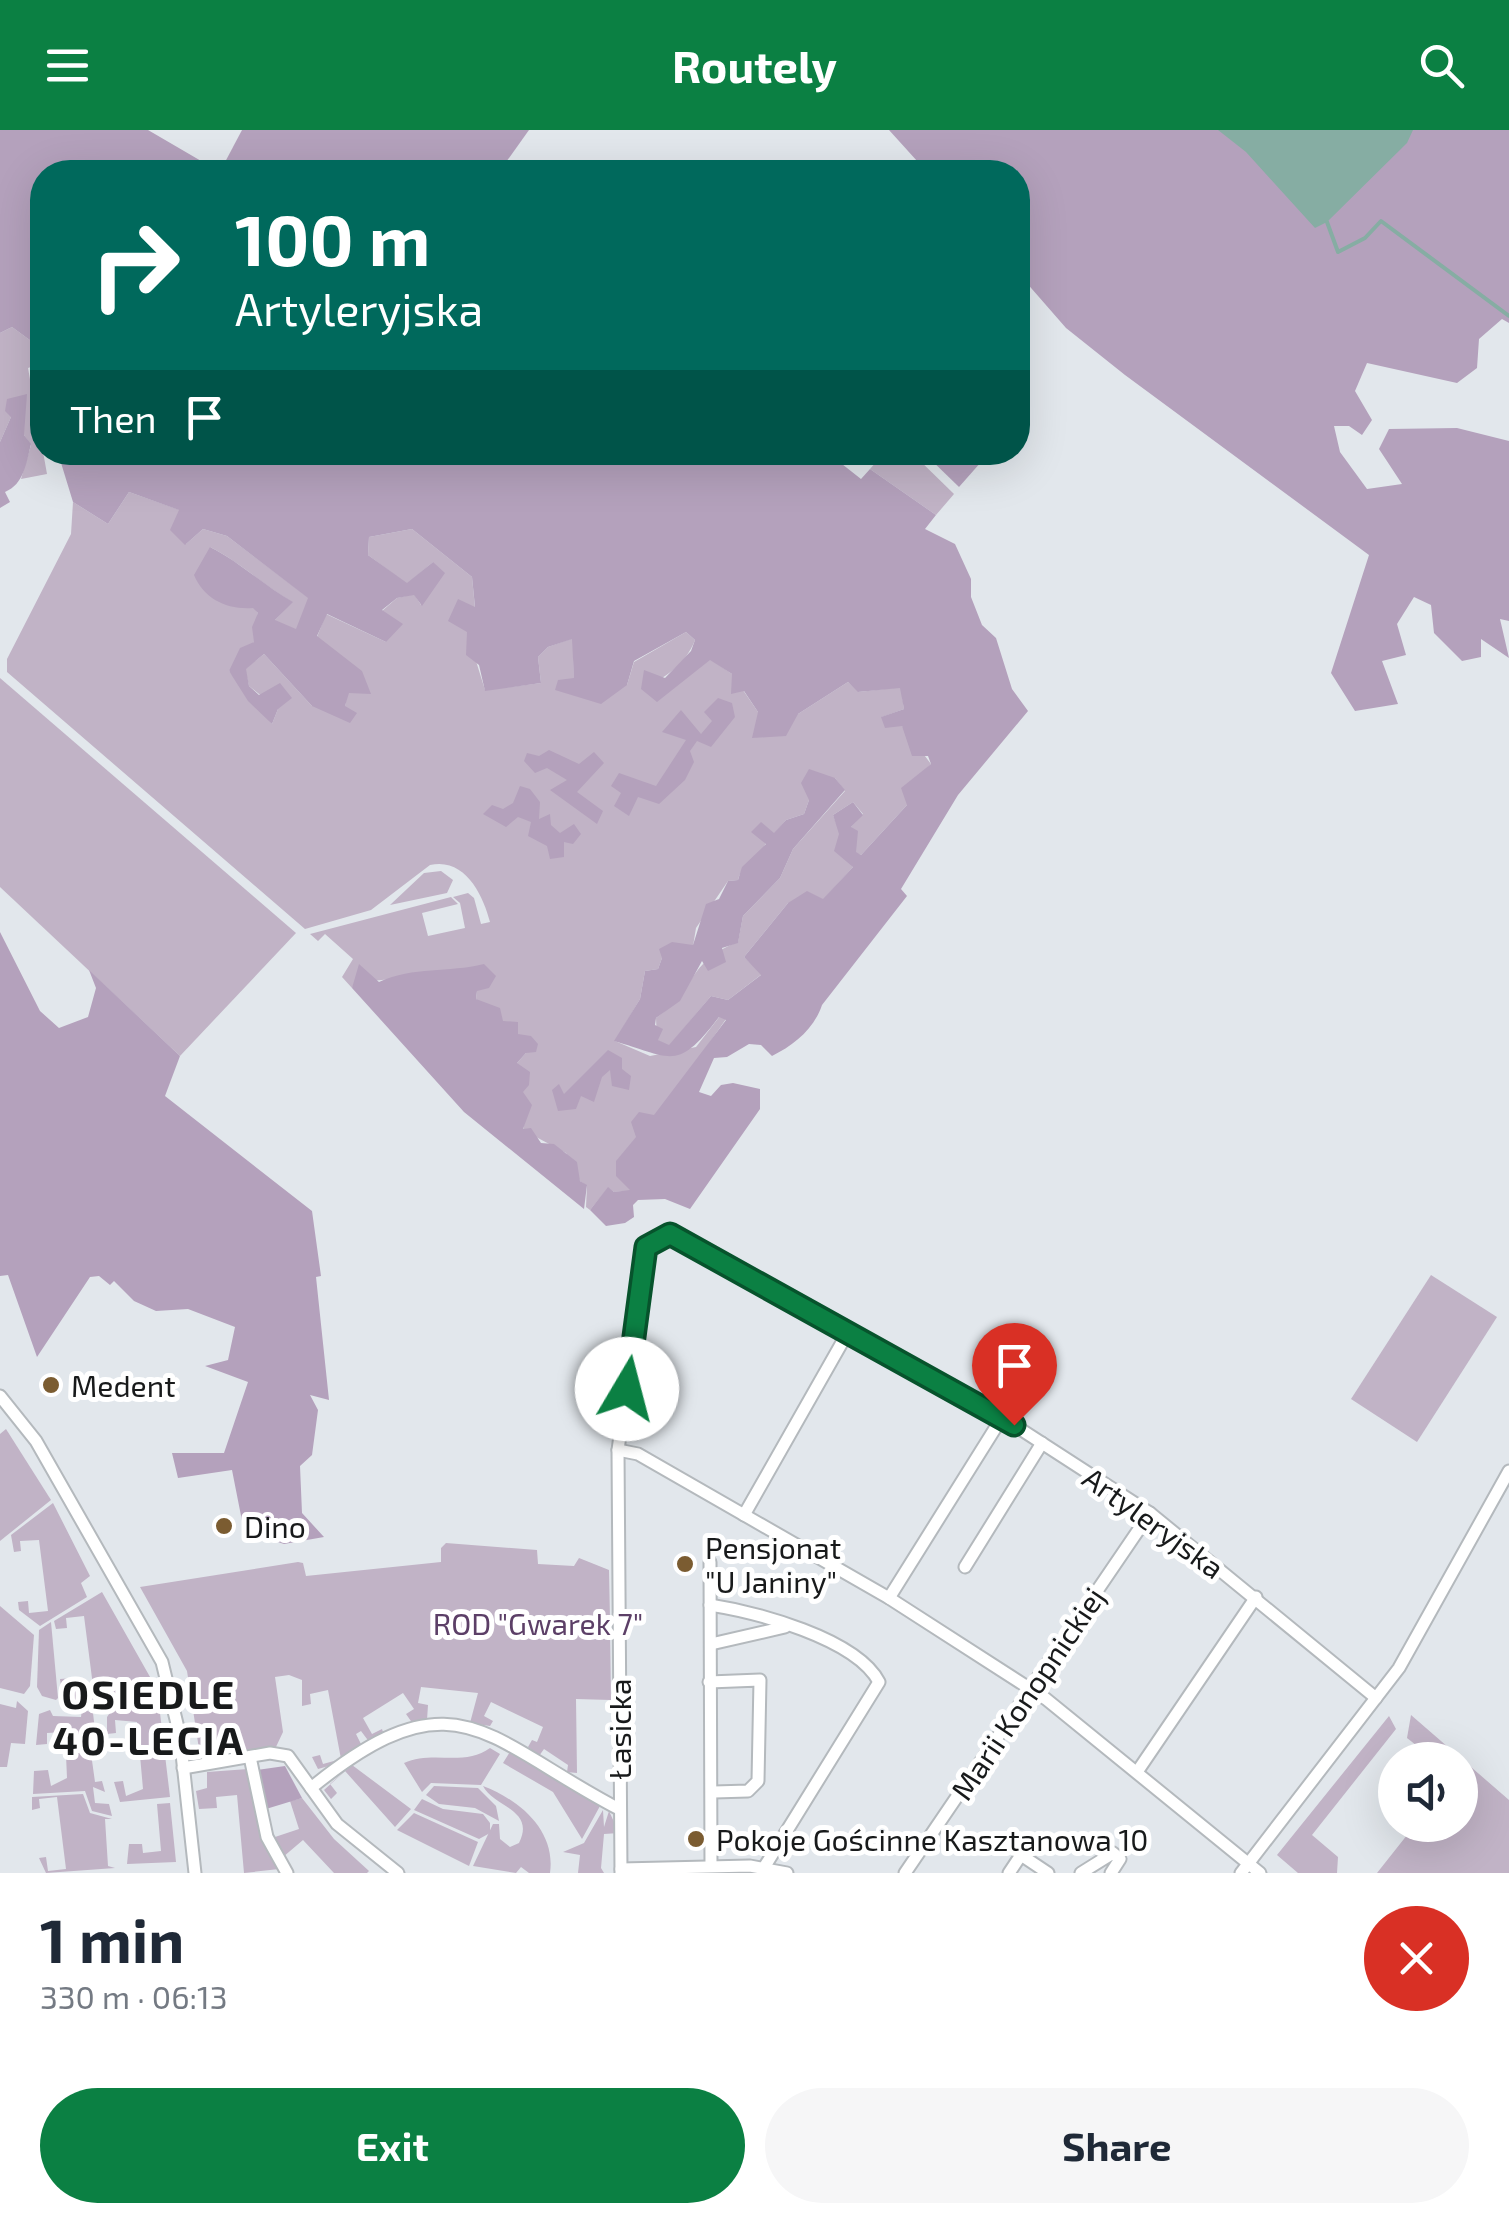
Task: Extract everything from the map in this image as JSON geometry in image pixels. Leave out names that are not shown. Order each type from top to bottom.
[{"type":"street","name":"Artyleryjska","points":[[618,1450],[643,1263],[652,1241],[670,1234],[1001,1418],[1150,1513],[1376,1698]]},
{"type":"street","points":[[744,1515],[848,1332]]},
{"type":"street","points":[[0,1396],[43,1452],[162,1662],[183,1768],[194,1873]]},
{"type":"street","points":[[889,1598],[1001,1418]]},
{"type":"street","points":[[965,1567],[1042,1443]]},
{"type":"street","points":[[618,1450],[638,1454],[889,1598],[1029,1688],[1137,1772],[1244,1869],[1260,1873]]},
{"type":"street","name":"Łasicka","points":[[618,1450],[621,1871]]},
{"type":"street","points":[[1244,1869],[1412,1647],[1509,1471]]},
{"type":"street","name":"Marii Konopnickiej","points":[[905,1873],[1150,1513]]},
{"type":"street","points":[[710,1562],[709,1682],[714,1792],[711,1866]]},
{"type":"street","points":[[1137,1772],[1256,1596]]},
{"type":"street","points":[[710,1605],[804,1630],[862,1662],[879,1682],[765,1866]]},
{"type":"street","points":[[711,1644],[787,1626]]},
{"type":"street","points":[[709,1682],[760,1680],[758,1781],[748,1791],[714,1792]]},
{"type":"street","points":[[311,1788],[402,1732],[428,1724],[454,1724],[494,1734],[620,1809]]},
{"type":"street","points":[[183,1768],[250,1757],[288,1756],[348,1836],[398,1873]]},
{"type":"street","points":[[250,1757],[268,1837],[287,1873]]},
{"type":"street","points":[[1081,1873],[1113,1853],[1120,1859],[1111,1873]]},
{"type":"street","points":[[1009,1873],[1020,1855],[1048,1873]]},
{"type":"street","points":[[621,1871],[765,1866],[786,1873]]},
{"type":"green space","points":[[12,327],[30,340],[30,444],[24,435],[24,421],[11,417],[0,442],[0,333]]},
{"type":"green space","points":[[30,448],[30,465],[45,465],[47,474],[21,479]]},
{"type":"green space","points":[[874,465],[924,465],[954,494],[936,515],[870,469]]},
{"type":"green space","points":[[129,492],[180,510],[186,544],[203,529],[227,536],[309,598],[297,630],[274,621],[292,602],[210,547],[258,613],[254,642],[229,671],[272,724],[278,709],[249,686],[245,669],[264,654],[312,706],[345,706],[346,686],[341,668],[317,637],[326,614],[386,642],[382,611],[397,598],[414,594],[421,605],[433,562],[407,584],[368,555],[369,537],[412,529],[472,577],[475,608],[467,632],[485,690],[541,683],[538,657],[548,647],[573,638],[574,678],[627,685],[634,662],[686,632],[695,640],[686,656],[666,675],[641,689],[710,659],[732,674],[758,712],[798,714],[848,682],[859,692],[901,687],[904,709],[882,717],[902,726],[931,764],[921,774],[907,805],[861,855],[856,853],[851,827],[863,814],[853,802],[833,815],[853,867],[823,900],[788,903],[744,957],[762,974],[728,1000],[711,996],[669,1046],[657,1040],[656,1018],[678,998],[709,958],[738,942],[743,916],[780,878],[793,849],[845,791],[835,778],[809,800],[804,814],[786,820],[774,834],[761,823],[766,843],[738,880],[728,881],[696,928],[693,946],[662,958],[658,969],[645,971],[640,999],[615,1041],[650,1056],[696,1047],[720,1016],[726,1019],[675,1092],[637,1137],[630,1191],[614,1192],[608,1188],[590,1210],[586,1207],[587,1186],[580,1181],[566,1153],[523,1130],[526,1115],[517,1063],[526,1053],[518,1034],[476,999],[477,991],[440,974],[427,973],[357,980],[352,988],[342,977],[353,959],[325,934],[318,941],[310,934],[451,897],[458,904],[422,913],[428,936],[465,928],[460,903],[453,897],[468,893],[474,898],[481,924],[490,922],[483,901],[463,872],[442,864],[430,865],[371,910],[305,929],[7,672],[7,659],[71,534],[73,502],[108,524]]},
{"type":"green space","points":[[0,678],[296,933],[180,1056],[0,887]]},
{"type":"green space","points":[[441,871],[453,880],[447,893],[390,905],[424,873]]},
{"type":"green space","points":[[1431,1275],[1497,1317],[1417,1442],[1351,1399]]},
{"type":"green space","points":[[6,1429],[51,1500],[0,1541],[0,1434]]},
{"type":"green space","points":[[53,1503],[90,1576],[81,1583],[87,1597],[40,1626],[19,1610],[18,1602],[28,1601],[29,1613],[48,1611],[39,1540],[20,1541],[21,1551],[14,1552],[11,1535]]},
{"type":"green space","name":"ROD \"Gwarek 7\"","points":[[446,1543],[537,1550],[538,1564],[574,1566],[579,1558],[609,1570],[610,1619],[596,1621],[597,1630],[610,1629],[611,1700],[576,1699],[577,1773],[567,1772],[568,1765],[544,1749],[539,1756],[528,1747],[532,1740],[537,1742],[543,1727],[491,1702],[484,1716],[493,1721],[490,1726],[470,1723],[478,1693],[421,1687],[418,1703],[428,1705],[427,1720],[413,1724],[406,1714],[414,1709],[403,1693],[363,1718],[372,1734],[382,1729],[384,1735],[370,1743],[361,1731],[356,1734],[363,1748],[343,1762],[318,1769],[312,1757],[320,1755],[323,1764],[341,1759],[328,1690],[310,1694],[311,1704],[302,1706],[302,1680],[289,1675],[275,1677],[283,1732],[275,1749],[206,1756],[199,1749],[187,1671],[140,1587],[298,1562],[303,1563],[306,1576],[441,1562],[441,1548]]},
{"type":"green space","points":[[102,1592],[154,1684],[102,1701],[63,1700],[60,1679],[74,1678],[75,1688],[93,1686],[84,1616],[66,1618],[67,1628],[56,1629],[54,1621]]},
{"type":"green space","points":[[0,1606],[34,1635],[30,1686],[24,1694],[0,1688]]},
{"type":"green space","points":[[51,1622],[56,1700],[42,1696],[37,1687],[39,1630]]},
{"type":"green space","points":[[17,1701],[28,1711],[25,1744],[11,1743],[7,1767],[0,1767],[0,1704],[16,1708]]},
{"type":"green space","points":[[141,1702],[160,1713],[170,1797],[120,1802],[114,1782],[123,1781],[126,1796],[143,1789],[137,1722],[115,1720],[116,1733],[107,1734],[107,1717],[112,1710]]},
{"type":"green space","points":[[82,1709],[93,1713],[95,1730],[88,1732],[95,1782],[102,1781],[105,1792],[93,1787],[95,1803],[109,1804],[112,1816],[92,1811],[85,1791],[33,1794],[34,1771],[48,1770],[51,1786],[67,1778],[65,1732],[47,1733],[47,1744],[36,1745],[39,1714],[50,1710],[53,1716],[81,1717]]},
{"type":"green space","points":[[1411,1715],[1442,1742],[1412,1742],[1407,1738]]},
{"type":"green space","points":[[1389,1716],[1396,1729],[1386,1742],[1378,1742],[1378,1752],[1312,1835],[1338,1857],[1337,1873],[1298,1873],[1277,1855]]},
{"type":"green space","points":[[490,1748],[500,1754],[481,1785],[431,1783],[422,1792],[404,1763],[470,1757]]},
{"type":"green space","points":[[511,1750],[600,1806],[582,1839],[553,1792],[503,1763]]},
{"type":"green space","points":[[352,1765],[411,1809],[395,1827],[345,1771]]},
{"type":"green space","points":[[248,1769],[269,1851],[279,1869],[244,1873],[237,1795],[216,1797],[217,1808],[199,1809],[196,1791],[207,1788],[207,1772]]},
{"type":"green space","points":[[1478,1773],[1509,1800],[1509,1873],[1377,1873],[1402,1842],[1478,1842]]},
{"type":"green space","points":[[330,1784],[337,1793],[331,1799],[324,1790]]},
{"type":"green space","points":[[434,1786],[478,1788],[496,1806],[499,1821],[475,1808],[439,1804],[426,1795]]},
{"type":"green space","points":[[483,1786],[510,1800],[533,1819],[547,1844],[550,1873],[529,1873],[521,1867],[516,1873],[473,1866],[493,1824],[499,1824],[500,1839],[510,1847],[519,1843],[523,1832],[518,1816]]},
{"type":"green space","points":[[83,1794],[90,1813],[112,1819],[105,1819],[108,1866],[115,1868],[46,1873],[39,1858],[46,1857],[48,1871],[66,1869],[57,1797],[39,1799],[40,1808],[32,1810],[32,1797]]},
{"type":"green space","points":[[302,1798],[367,1873],[334,1873],[303,1840],[283,1857],[275,1837],[299,1829],[290,1801]]},
{"type":"green space","points":[[422,1799],[443,1809],[483,1814],[490,1823],[490,1833],[479,1839],[414,1810]]},
{"type":"green space","points":[[170,1803],[176,1862],[127,1864],[129,1844],[142,1844],[143,1853],[161,1851],[157,1804]]},
{"type":"green space","points":[[603,1810],[604,1827],[609,1811],[619,1833],[604,1834],[604,1873],[578,1873],[580,1855],[563,1852],[584,1843]]},
{"type":"green space","points":[[414,1813],[478,1842],[469,1866],[397,1830]]},
{"type":"shaded area","points":[[0,130],[148,130],[199,160],[30,160],[30,340],[12,327],[0,333]]},
{"type":"shaded area","points":[[242,130],[529,130],[508,160],[226,160]]},
{"type":"shaded area","points":[[889,130],[1509,130],[1509,323],[1502,319],[1479,339],[1477,368],[1457,383],[1367,363],[1355,391],[1372,420],[1362,435],[1349,426],[1334,426],[1340,452],[1367,489],[1402,484],[1379,449],[1389,429],[1457,428],[1509,441],[1509,621],[1500,619],[1509,658],[1481,639],[1481,657],[1462,661],[1434,633],[1431,605],[1414,597],[1397,624],[1406,655],[1382,661],[1398,704],[1355,711],[1331,673],[1369,555],[1125,375],[1066,328],[1030,287],[1030,160],[916,160]]},
{"type":"shaded area","points":[[1218,130],[1413,130],[1407,143],[1327,222],[1315,228],[1246,152]]},
{"type":"shaded area","points":[[27,394],[24,435],[30,449],[20,479],[5,492],[10,502],[0,508],[0,442],[11,417],[5,411],[7,399]]},
{"type":"shaded area","points":[[62,465],[843,465],[861,479],[870,469],[936,515],[925,529],[955,544],[971,579],[971,597],[982,625],[996,638],[1012,689],[1028,711],[958,795],[901,889],[907,896],[822,1005],[808,1029],[772,1056],[761,1045],[749,1044],[727,1057],[714,1058],[699,1092],[711,1096],[721,1085],[733,1083],[760,1089],[760,1109],[690,1209],[665,1199],[638,1200],[633,1205],[634,1217],[606,1226],[590,1210],[608,1187],[614,1192],[630,1190],[616,1176],[616,1161],[636,1137],[631,1122],[639,1112],[654,1115],[726,1020],[719,1017],[693,1046],[673,1056],[614,1041],[640,999],[645,971],[658,969],[662,958],[659,949],[672,942],[693,945],[706,904],[719,899],[728,881],[738,880],[742,867],[766,844],[751,832],[761,822],[774,833],[786,820],[804,814],[809,800],[801,783],[809,769],[835,778],[845,790],[793,849],[780,878],[743,916],[738,943],[722,948],[726,962],[708,971],[702,961],[680,1001],[656,1018],[655,1025],[663,1029],[658,1040],[669,1045],[711,996],[728,1000],[761,975],[744,957],[788,903],[807,891],[823,899],[853,867],[834,851],[839,834],[833,815],[853,802],[863,815],[851,827],[858,831],[856,852],[861,855],[907,805],[901,788],[931,764],[928,756],[912,756],[902,726],[885,728],[881,717],[904,709],[900,688],[858,692],[848,682],[798,714],[786,736],[752,738],[758,712],[744,691],[731,694],[732,674],[710,660],[657,702],[641,689],[644,670],[665,678],[691,651],[695,640],[686,632],[634,661],[627,685],[601,704],[555,690],[558,680],[574,678],[572,639],[548,647],[538,657],[541,683],[485,691],[479,665],[466,655],[467,632],[448,621],[458,599],[475,607],[472,577],[412,529],[369,537],[368,555],[407,583],[433,562],[445,573],[422,606],[414,595],[397,598],[382,610],[403,624],[386,642],[327,614],[317,636],[362,671],[371,694],[349,693],[345,706],[357,713],[350,723],[312,706],[264,654],[246,669],[249,686],[259,695],[280,683],[292,698],[278,709],[272,724],[248,701],[229,671],[240,648],[254,642],[252,627],[258,613],[253,608],[218,601],[204,591],[194,575],[210,547],[293,602],[275,620],[296,629],[308,598],[227,536],[203,529],[185,545],[170,530],[179,510],[129,492],[108,524],[73,502]]},
{"type":"shaded area","points":[[936,465],[978,465],[959,487]]},
{"type":"shaded area","points":[[718,698],[732,703],[735,717],[711,747],[697,741],[690,751],[694,762],[685,780],[659,804],[638,797],[629,816],[614,806],[621,793],[611,786],[619,773],[656,786],[686,740],[662,732],[681,710],[701,734],[712,721],[704,712]]},
{"type":"shaded area","points":[[549,750],[579,764],[594,752],[604,763],[577,792],[603,811],[597,824],[550,790],[567,780],[547,768],[535,773],[524,761],[527,753],[539,756]]},
{"type":"shaded area","points":[[520,786],[530,789],[540,802],[539,819],[550,814],[551,825],[560,833],[574,824],[581,834],[573,844],[564,842],[564,857],[550,859],[547,846],[528,836],[531,822],[518,817],[506,827],[483,814],[492,805],[503,809],[513,803]]},
{"type":"shaded area","points":[[0,932],[40,1011],[59,1028],[88,1017],[96,988],[89,970],[180,1056],[165,1096],[312,1211],[321,1276],[316,1277],[329,1400],[310,1395],[318,1410],[312,1455],[300,1466],[302,1513],[324,1537],[284,1544],[244,1531],[232,1470],[178,1478],[172,1453],[224,1453],[248,1382],[205,1366],[228,1360],[235,1327],[188,1309],[156,1311],[134,1301],[114,1281],[110,1285],[99,1276],[90,1277],[37,1357],[8,1275],[0,1276]]},
{"type":"shaded area","points":[[359,964],[379,982],[405,974],[484,964],[496,976],[489,988],[477,991],[476,999],[500,1008],[503,1021],[518,1022],[518,1034],[531,1036],[538,1044],[536,1052],[526,1053],[517,1063],[530,1072],[529,1085],[523,1092],[532,1105],[523,1129],[531,1128],[541,1143],[554,1144],[577,1162],[580,1181],[587,1185],[584,1209],[464,1112],[352,988]]},
{"type":"shaded area","points":[[608,1050],[622,1058],[622,1069],[631,1076],[629,1090],[612,1086],[610,1070],[602,1077],[594,1102],[581,1096],[576,1109],[558,1111],[552,1090],[559,1084],[564,1094]]},
{"type":"shaded area","points":[[285,1766],[302,1798],[266,1809],[257,1770]]},
{"type":"waterway","points":[[1327,222],[1338,252],[1365,238],[1381,221],[1509,316]]},
{"type":"place","name":"Medent","points":[[51,1385]]},
{"type":"place","name":"Dino","points":[[224,1526]]},
{"type":"place","name":"Pensjonat \"U Janiny\"","points":[[685,1564]]},
{"type":"place","name":"Pokoje Gościnne Kasztanowa 10","points":[[696,1839]]},
{"type":"district","name":"OSIEDLE 40-LECIA","points":[[149,1716]]},
{"type":"route","points":[[627,1389],[646,1247],[660,1236],[670,1234],[1014,1425]]}]
